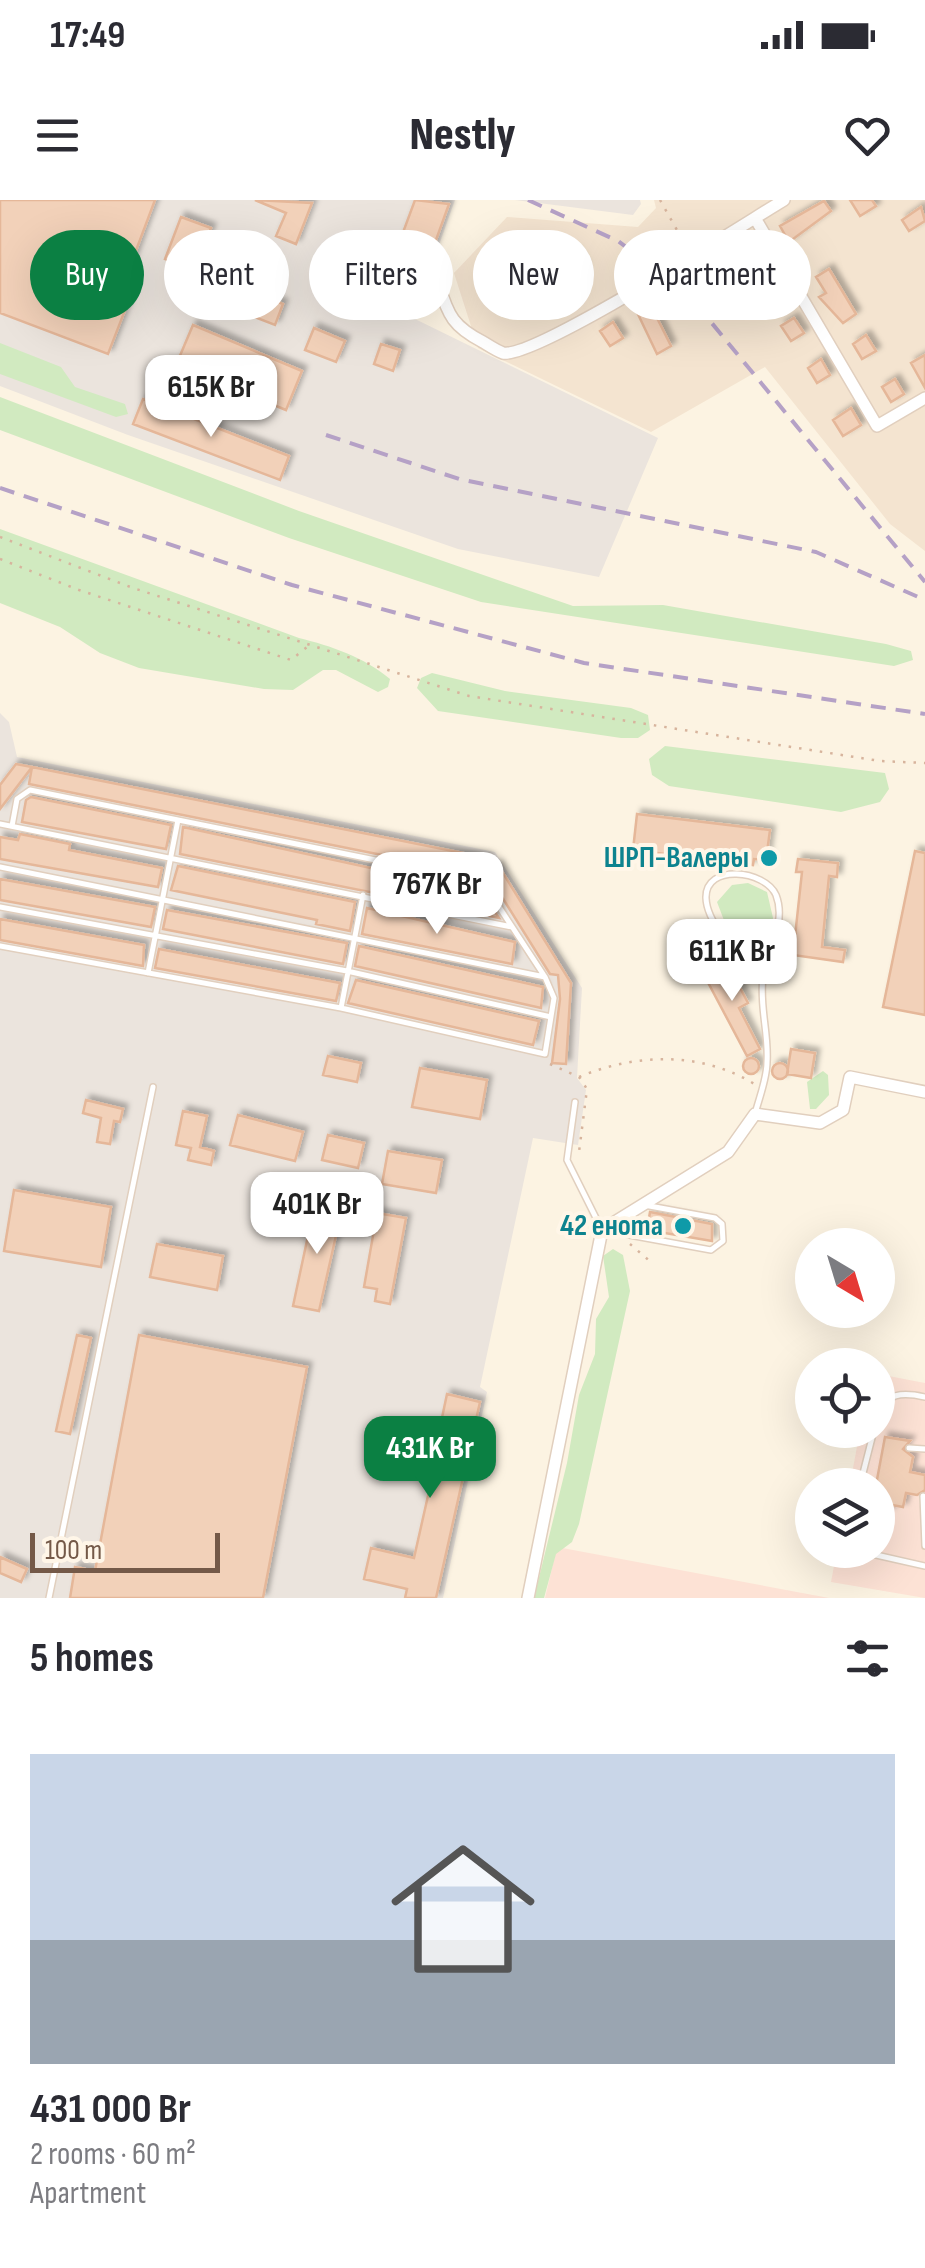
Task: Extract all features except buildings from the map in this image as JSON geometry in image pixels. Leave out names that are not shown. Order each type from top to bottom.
[{"type":"street","points":[[733,230],[784,200]]},
{"type":"street","points":[[754,218],[878,426],[925,398]]},
{"type":"street","points":[[450,320],[457,328],[504,353],[530,348],[614,304]]},
{"type":"street","points":[[528,1598],[602,1230],[728,1152],[755,1114],[820,1123],[843,1110],[850,1077],[925,1092]]},
{"type":"lane","points":[[0,946],[341,1008],[545,1054],[554,993],[488,890],[474,880],[30,790],[17,799],[12,826]]},
{"type":"lane","points":[[148,973],[178,820]]},
{"type":"lane","points":[[0,824],[513,928]]},
{"type":"lane","points":[[0,867],[545,977]]},
{"type":"lane","points":[[755,1114],[768,1064],[762,979],[780,915],[775,894],[753,875],[721,875],[709,884],[706,900],[722,934],[762,979]]},
{"type":"lane","points":[[341,1008],[362,895]]},
{"type":"lane","points":[[0,907],[348,971],[551,1017]]},
{"type":"lane","points":[[49,1598],[153,1087]]},
{"type":"lane","points":[[575,1102],[567,1160],[602,1230],[710,1250],[723,1240],[722,1224],[715,1218],[641,1205]]},
{"type":"lane","points":[[895,1394],[925,1397]]},
{"type":"lane","points":[[909,1448],[925,1449]]},
{"type":"lane","points":[[923,1496],[925,1546]]},
{"type":"lane","points":[[895,1559],[925,1566]]},
{"type":"path","points":[[660,200],[677,230]]},
{"type":"path","points":[[0,537],[133,588],[469,696],[880,761],[925,763]]},
{"type":"path","points":[[0,559],[79,590],[291,660],[310,645]]},
{"type":"path","points":[[579,1076],[620,1060],[710,1063],[762,1088]]},
{"type":"path","points":[[622,1234],[652,1263]]},
{"type":"shaded area","points":[[0,200],[455,200],[444,230],[309,230],[309,320],[417,320],[658,438],[599,577],[458,549],[128,435],[0,386]]},
{"type":"shaded area","points":[[515,200],[640,200],[641,204],[633,215]]},
{"type":"shaded area","points":[[654,200],[925,200],[925,551],[890,524],[765,367],[651,432],[478,348],[454,273],[473,253],[473,320],[594,320],[594,230],[495,230],[507,217],[638,227],[656,208]]},
{"type":"shaded area","points":[[0,713],[9,722],[17,757],[495,852],[582,988],[577,1078],[586,1090],[578,1145],[533,1138],[480,1387],[487,1392],[443,1598],[0,1598]]},
{"type":"shaded area","points":[[895,1377],[925,1383],[925,1598],[831,1582],[834,1568],[895,1568],[895,1468],[853,1468],[857,1448],[895,1448]]},
{"type":"shaded area","points":[[557,1547],[829,1598],[545,1598]]},
{"type":"green space","points":[[0,343],[61,367],[75,387],[125,404],[128,414],[116,417],[0,374]]},
{"type":"green space","points":[[0,397],[299,511],[573,606],[663,605],[886,644],[911,651],[913,660],[894,666],[481,602],[289,538],[0,430]]},
{"type":"green space","points":[[0,529],[347,653],[390,679],[388,687],[378,692],[336,670],[323,670],[293,690],[264,689],[139,668],[100,653],[60,627],[0,603]]},
{"type":"green space","points":[[432,673],[505,691],[631,708],[648,715],[650,730],[638,738],[621,738],[438,711],[417,688],[421,678]]},
{"type":"green space","points":[[665,746],[885,773],[889,789],[880,802],[841,812],[669,786],[652,775],[649,759]]},
{"type":"green space","points":[[748,883],[767,892],[773,918],[768,942],[752,952],[730,936],[717,902],[732,885]]},
{"type":"green space","points":[[823,1071],[828,1075],[829,1095],[816,1109],[810,1109],[807,1082]]},
{"type":"green space","points":[[613,1249],[623,1255],[630,1291],[579,1524],[572,1542],[556,1554],[544,1598],[534,1598],[567,1463],[579,1395],[595,1354],[596,1319],[609,1297],[603,1256]]},
{"type":"railway","points":[[528,200],[618,241],[687,293],[925,582]]},
{"type":"railway","points":[[326,435],[459,479],[816,552],[925,600]]},
{"type":"railway","points":[[0,488],[292,585],[584,663],[925,714]]},
{"type":"place","name":"ШРП-Валеры","points":[[769,858]]},
{"type":"place","name":"42 енота","points":[[683,1226]]}]
